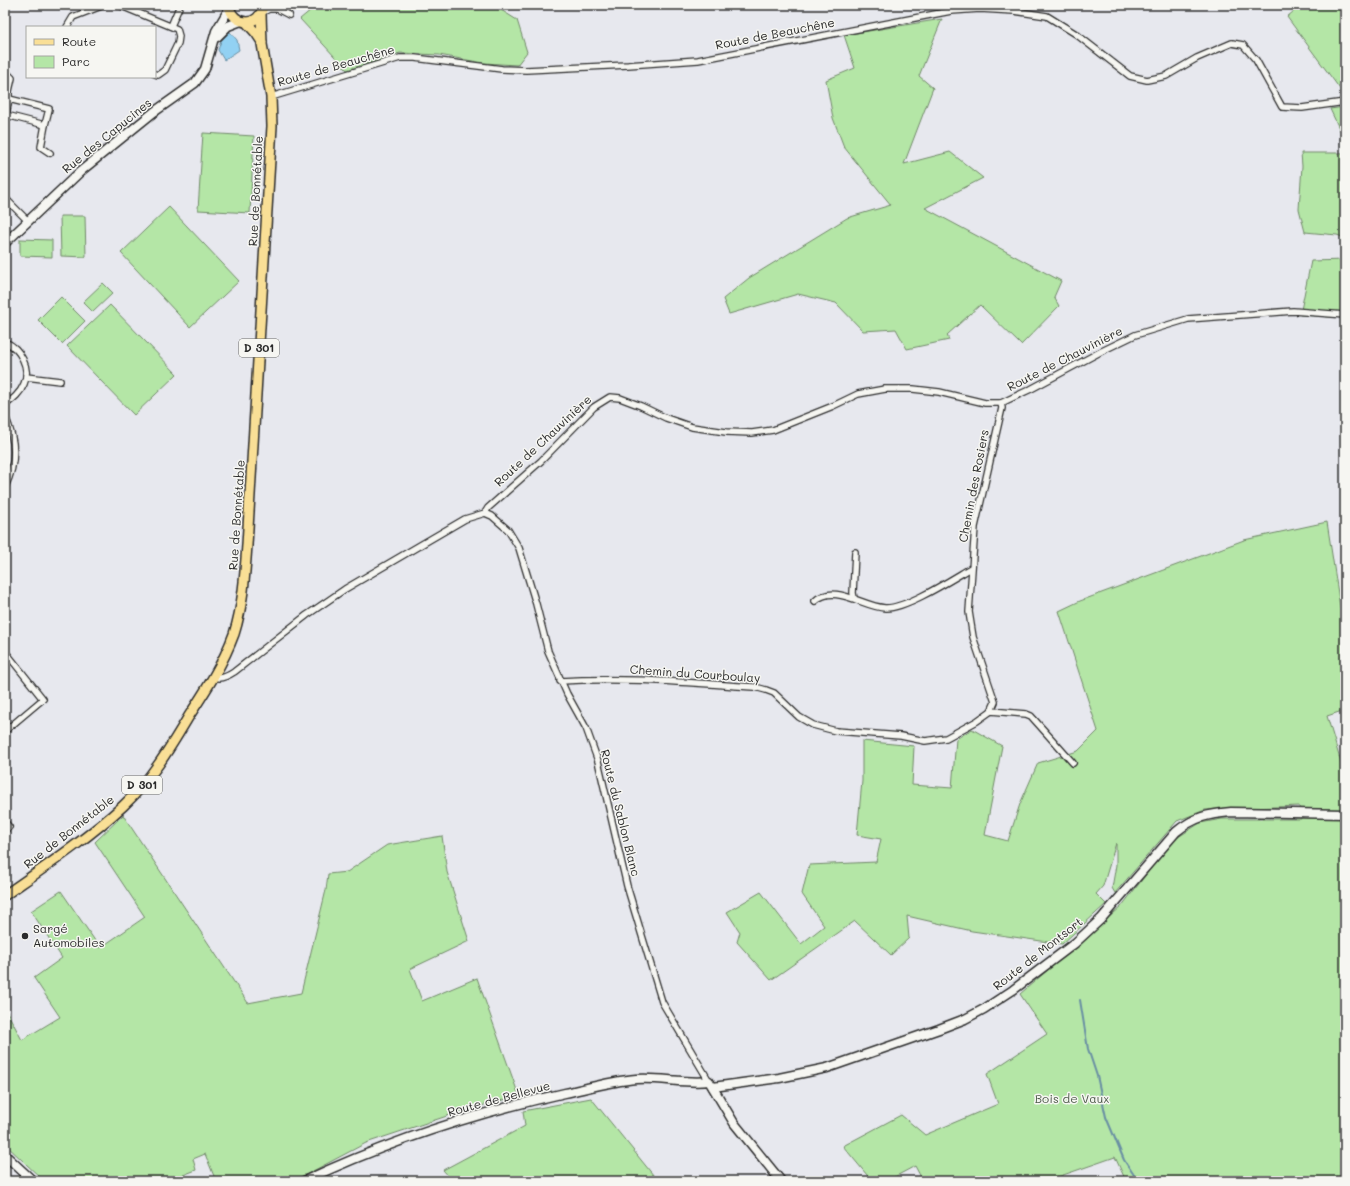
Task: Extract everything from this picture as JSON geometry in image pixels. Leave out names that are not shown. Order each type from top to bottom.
[{"type":"main road","name":"Rue de Bonnétable","points":[[228,6],[232,15],[256,33],[262,44]]},
{"type":"main road","name":"Rue de Bonnétable","points":[[5,895],[85,837],[124,805],[153,773],[214,677],[227,652],[234,633],[242,599],[245,570],[272,126],[271,97],[262,44],[262,10]]},
{"type":"main road","points":[[243,22],[254,20],[262,10]]},
{"type":"street","points":[[67,26],[68,22],[73,17],[104,5]]},
{"type":"street","points":[[119,5],[177,29],[179,36],[178,43],[165,70],[158,75],[156,74]]},
{"type":"street","points":[[171,26],[180,5]]},
{"type":"street","points":[[270,5],[289,15]]},
{"type":"street","name":"Rue des Capucines","points":[[5,243],[81,171],[154,112],[195,83],[205,69],[216,31],[228,6]]},
{"type":"street","points":[[262,10],[278,9]]},
{"type":"street","name":"Route de Beauchêne","points":[[271,97],[400,58],[415,58],[502,69],[526,70],[698,60],[951,11],[980,9],[1014,11],[1047,16],[1076,34],[1130,76],[1147,80],[1166,76],[1197,58],[1232,43],[1243,45],[1256,60],[1282,107],[1302,108],[1345,102]]},
{"type":"street","name":"Rue des Capucines","points":[[213,42],[228,26],[243,22]]},
{"type":"street","points":[[5,71],[12,78],[5,116],[45,125]]},
{"type":"street","points":[[9,99],[49,109],[41,147],[50,153]]},
{"type":"street","points":[[5,198],[28,221]]},
{"type":"street","name":"Route de Chauvinière","points":[[214,677],[218,678],[227,676],[234,672],[307,615],[345,589],[465,519],[485,513],[488,508],[541,461],[594,407],[610,397],[620,398],[666,418],[692,427],[726,432],[752,433],[773,430],[833,406],[858,394],[885,389],[913,389],[939,392],[985,403],[1001,403],[1135,335],[1188,319],[1293,311],[1345,315]]},
{"type":"street","points":[[5,342],[20,353],[25,364],[26,377],[25,384],[18,395],[5,405]]},
{"type":"street","points":[[26,377],[60,382]]},
{"type":"street","name":"Chemin des Rosiers","points":[[991,711],[995,702],[973,637],[969,612],[975,527],[1002,408],[1001,403]]},
{"type":"street","points":[[5,416],[13,436],[14,457],[12,472],[5,488]]},
{"type":"street","name":"Route du Sablon Blanc","points":[[485,513],[492,516],[508,530],[519,548],[528,574],[548,651],[560,680],[586,728],[598,761],[627,886],[662,1002],[711,1084]]},
{"type":"street","points":[[854,598],[855,552]]},
{"type":"street","points":[[815,601],[820,597],[831,594],[854,598],[883,608],[891,608],[929,592],[971,568]]},
{"type":"street","points":[[5,658],[8,655],[43,699],[5,732]]},
{"type":"street","name":"Chemin du Courboulay","points":[[560,680],[620,680],[755,687],[774,693],[799,717],[812,725],[836,731],[901,736],[925,741],[946,738],[977,721],[991,711]]},
{"type":"street","points":[[991,711],[1026,714],[1031,716],[1073,763]]},
{"type":"street","name":"Route de Montsort","points":[[711,1084],[779,1078],[827,1068],[939,1029],[965,1019],[984,1009],[1013,990],[1075,943],[1101,919],[1176,832],[1186,823],[1213,813],[1345,814]]},
{"type":"street","points":[[5,822],[9,827],[5,830]]},
{"type":"street","name":"Route de Bellevue","points":[[304,1181],[342,1163],[406,1139],[502,1109],[549,1097],[636,1079],[711,1084]]},
{"type":"street","points":[[711,1084],[734,1123],[781,1181]]},
{"type":"street","points":[[5,1155],[33,1181]]},
{"type":"green space","points":[[317,5],[493,5],[517,20],[527,52],[517,65],[484,63],[439,55],[400,53],[347,70],[300,19]]},
{"type":"green space","points":[[1301,5],[1345,5],[1345,89],[1340,89],[1287,17]]},
{"type":"green space","points":[[942,19],[919,76],[933,88],[904,164],[950,152],[983,178],[925,208],[1061,281],[1054,297],[1059,306],[1021,345],[980,305],[947,335],[949,340],[907,349],[896,329],[863,331],[836,303],[798,294],[729,314],[723,299],[749,278],[847,218],[891,205],[844,147],[833,118],[826,80],[855,68],[844,35]]},
{"type":"green space","points":[[1345,107],[1345,141],[1330,109]]},
{"type":"green space","points":[[203,133],[254,136],[250,213],[198,210]]},
{"type":"green space","points":[[1301,153],[1345,153],[1345,238],[1337,235],[1305,232],[1299,209],[1302,166]]},
{"type":"green space","points":[[169,207],[239,281],[190,327],[121,253]]},
{"type":"green space","points":[[60,216],[85,216],[86,257],[61,256]]},
{"type":"green space","points":[[20,239],[52,240],[52,257],[20,256]]},
{"type":"green space","points":[[1345,260],[1345,318],[1300,315],[1311,261]]},
{"type":"green space","points":[[103,283],[113,293],[93,312],[83,302]]},
{"type":"green space","points":[[61,297],[85,321],[62,344],[38,320]]},
{"type":"green space","points":[[110,305],[177,374],[134,415],[67,346]]},
{"type":"green space","name":"Bois de Vaux","points":[[1327,522],[1345,639],[1345,710],[1327,716],[1345,776],[1345,1181],[1126,1181],[1115,1157],[1046,1181],[923,1181],[915,1166],[887,1181],[872,1181],[843,1146],[901,1115],[925,1135],[998,1104],[987,1074],[1047,1034],[1020,994],[1121,907],[1172,841],[1200,823],[1222,819],[1301,819],[1299,806],[1205,810],[1177,821],[1115,893],[1112,888],[1116,865],[1116,843],[1103,886],[1096,894],[1106,904],[1062,944],[972,931],[907,916],[909,938],[891,955],[855,921],[771,980],[737,942],[740,932],[727,912],[761,892],[801,944],[824,926],[802,894],[809,865],[876,862],[881,839],[857,835],[862,781],[862,741],[914,746],[912,785],[952,788],[956,739],[972,729],[1002,746],[985,835],[1008,841],[1020,804],[1038,763],[1078,751],[1098,731],[1059,611],[1080,601],[1244,540]]},
{"type":"green space","points":[[123,815],[248,1003],[301,993],[326,890],[328,874],[347,872],[387,845],[442,836],[447,872],[469,941],[410,969],[422,1001],[477,978],[519,1096],[465,1110],[366,1143],[294,1181],[216,1181],[205,1154],[193,1159],[196,1170],[173,1179],[173,1181],[44,1181],[5,1144],[5,1008],[22,1040],[60,1017],[34,978],[62,958],[31,911],[61,891],[100,948],[145,917],[95,842]]},
{"type":"green space","points":[[591,1098],[658,1181],[453,1181],[443,1170],[525,1126],[523,1111]]},
{"type":"water","points":[[230,32],[237,40],[239,50],[224,60],[218,50],[221,41]]},
{"type":"waterway","points":[[1080,1000],[1088,1049],[1097,1076],[1106,1117],[1124,1160],[1138,1181]]},
{"type":"place","name":"Sargé Automobiles","points":[[25,936]]}]
